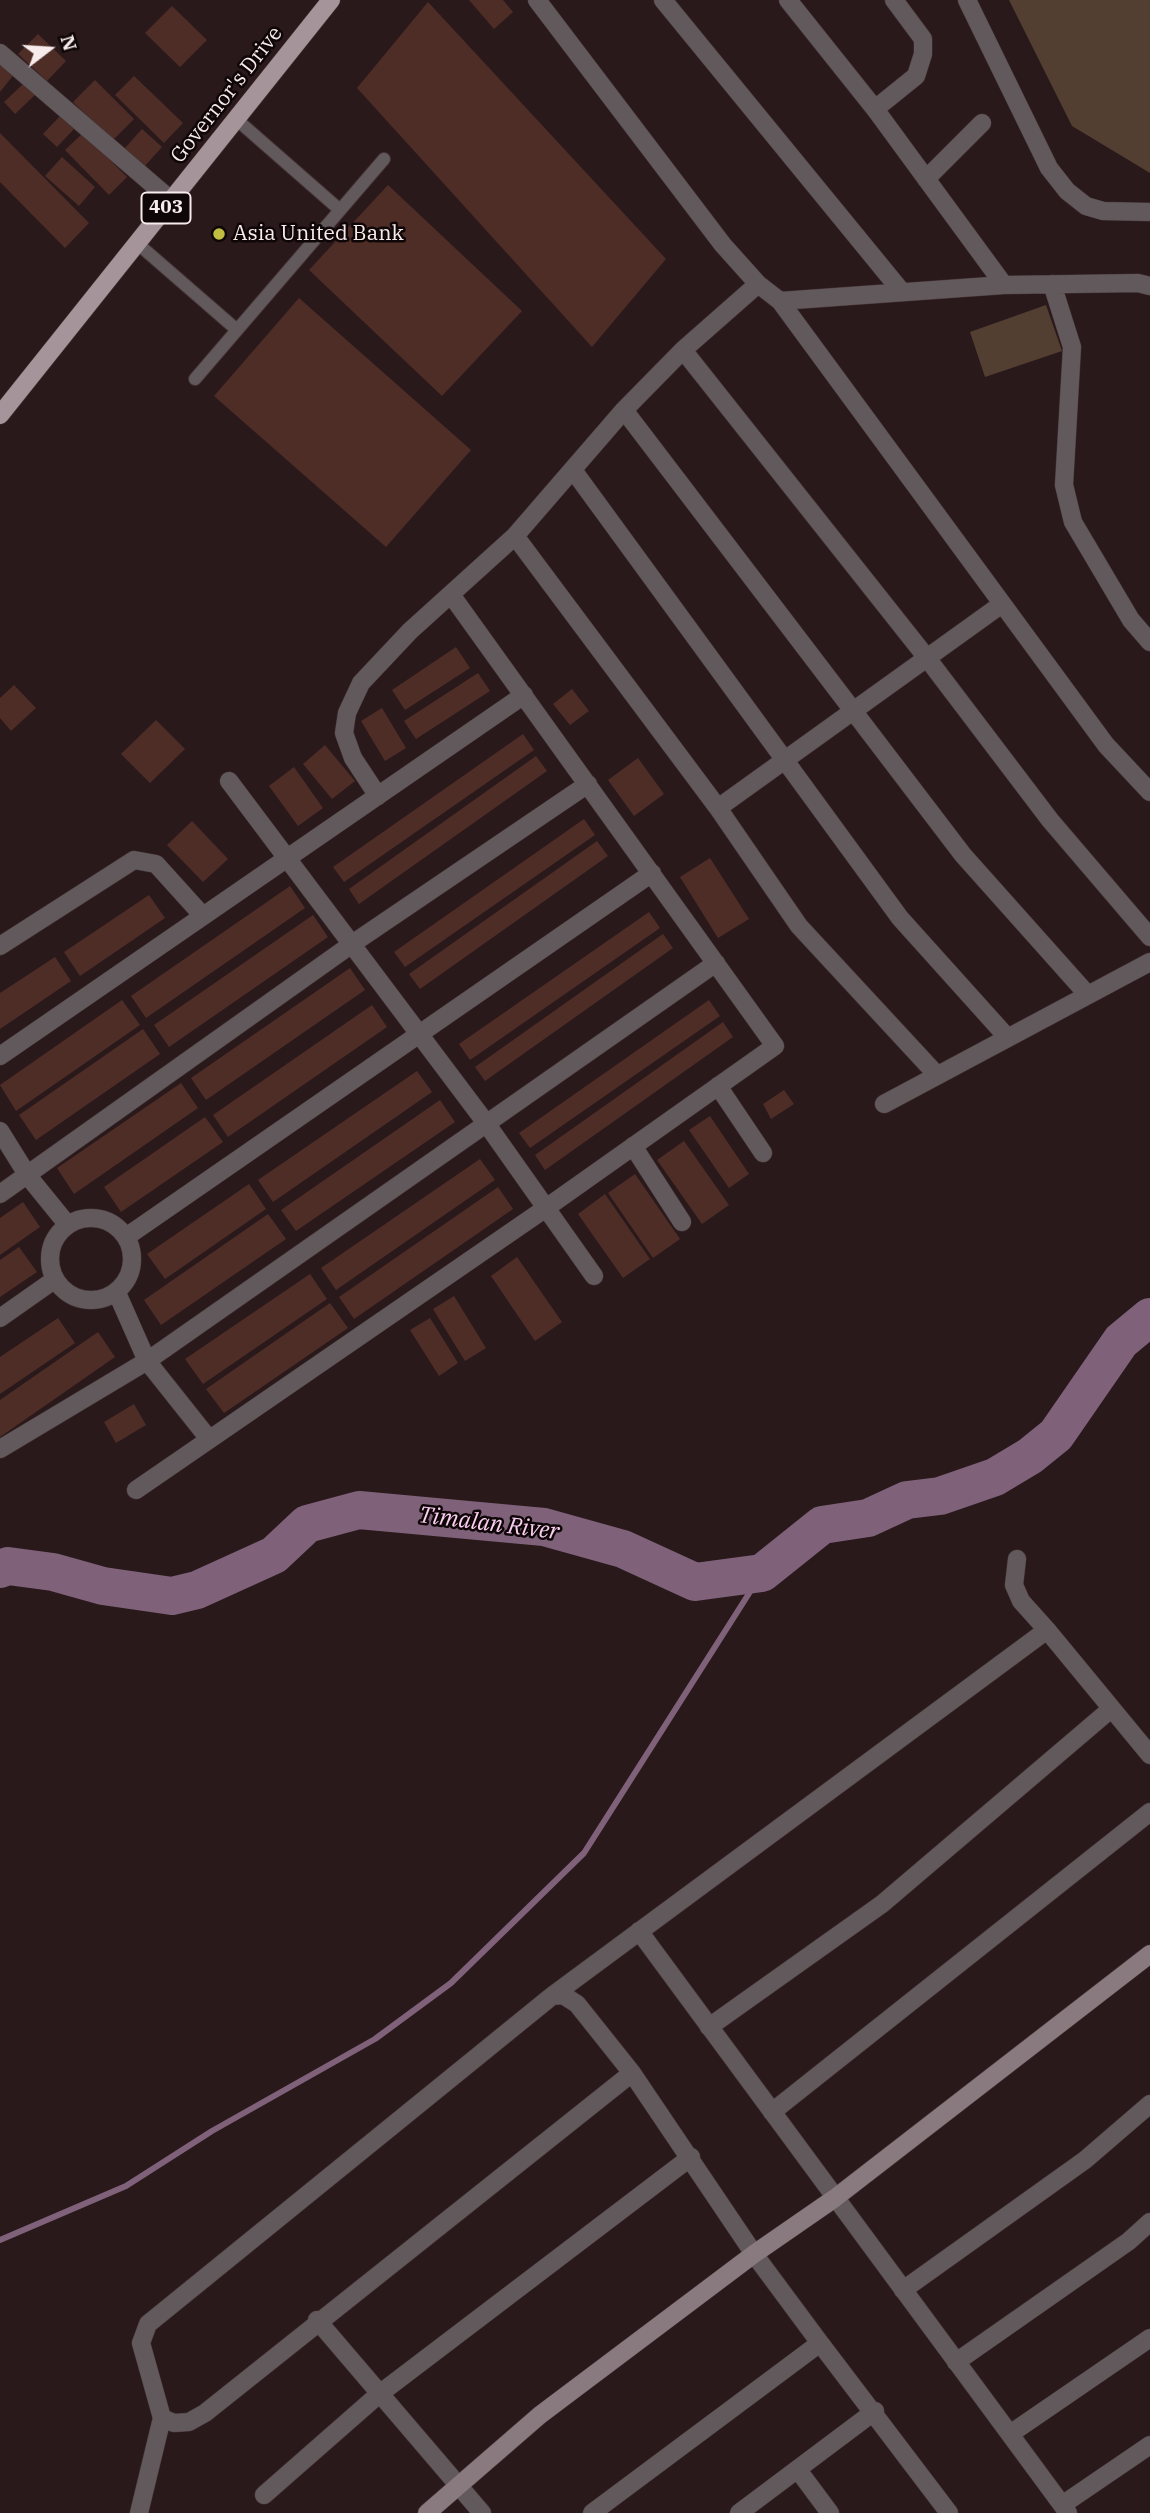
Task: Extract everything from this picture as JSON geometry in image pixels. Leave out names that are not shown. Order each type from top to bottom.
[{"type":"main road","name":"Governor's Drive","points":[[0,415],[331,0]]},
{"type":"street","points":[[537,0],[723,245],[758,284],[780,301],[1106,745],[1150,792]]},
{"type":"street","points":[[663,0],[902,292]]},
{"type":"street","points":[[788,0],[875,109],[1004,285]]},
{"type":"street","points":[[875,109],[916,76],[923,54],[923,38],[894,0]]},
{"type":"street","points":[[967,0],[1049,168],[1067,191],[1086,206],[1103,211],[1150,212]]},
{"type":"street","points":[[0,53],[172,201]]},
{"type":"street","points":[[926,179],[982,123]]},
{"type":"street","points":[[780,301],[1004,285],[1138,283],[1150,286]]},
{"type":"street","points":[[378,796],[353,758],[344,733],[347,713],[361,683],[410,631],[515,537],[624,410],[683,350],[758,284]]},
{"type":"street","points":[[1052,284],[1072,346],[1064,485],[1073,522],[1131,620],[1150,642]]},
{"type":"street","points":[[683,350],[927,657],[1050,820],[1150,937]]},
{"type":"street","points":[[624,410],[963,855],[1087,994]]},
{"type":"street","points":[[573,470],[787,759],[900,918],[1007,1037]]},
{"type":"street","points":[[515,537],[718,808],[799,926],[937,1075]]},
{"type":"street","points":[[136,1490],[546,1208],[775,1045],[452,596]]},
{"type":"street","points":[[718,808],[1002,604]]},
{"type":"street","points":[[0,1056],[524,695]]},
{"type":"street","points":[[229,781],[486,1123],[594,1276]]},
{"type":"street","points":[[0,1194],[352,944],[588,785]]},
{"type":"street","points":[[0,946],[134,860],[156,864],[203,916]]},
{"type":"street","points":[[126,1237],[652,873]]},
{"type":"street","points":[[884,1104],[1150,962]]},
{"type":"street","points":[[0,1449],[148,1361],[716,963]]},
{"type":"street","points":[[719,1086],[763,1153]]},
{"type":"street","points":[[0,1131],[28,1176],[67,1224]]},
{"type":"street","points":[[633,1146],[682,1222]]},
{"type":"street","points":[[88,1217],[110,1221],[126,1237],[133,1256],[130,1277],[117,1293],[95,1301],[71,1297],[54,1280],[49,1260],[51,1250],[54,1240],[67,1224],[88,1217]]},
{"type":"street","points":[[0,1318],[54,1280]]},
{"type":"street","points":[[117,1293],[148,1361],[209,1439]]},
{"type":"street","points":[[1017,1559],[1014,1585],[1021,1601],[1150,1755]]},
{"type":"street","points":[[139,2513],[162,2418],[141,2343],[148,2324],[552,1996],[1047,1629]]},
{"type":"street","points":[[709,2027],[882,1904],[1111,1709]]},
{"type":"street","points":[[772,2112],[1150,1812]]},
{"type":"street","points":[[639,1931],[1065,2509],[1150,2445]]},
{"type":"street","points":[[427,2513],[540,2415],[754,2254],[835,2199],[1150,1954]]},
{"type":"street","points":[[552,1996],[563,1995],[578,2004],[632,2073],[754,2254],[949,2513]]},
{"type":"street","points":[[162,2418],[174,2423],[189,2422],[632,2073]]},
{"type":"street","points":[[902,2290],[1084,2160],[1150,2104]]},
{"type":"street","points":[[264,2495],[378,2395],[691,2157]]},
{"type":"street","points":[[956,2362],[1129,2241],[1150,2222]]},
{"type":"street","points":[[317,2320],[378,2395],[482,2513]]},
{"type":"street","points":[[1010,2434],[1150,2339]]},
{"type":"street","points":[[598,2511],[820,2343]]},
{"type":"street","points":[[739,2513],[874,2411]]},
{"type":"street","points":[[798,2470],[830,2513]]},
{"type":"lane","points":[[236,120],[340,210]]},
{"type":"lane","points":[[195,379],[384,159]]},
{"type":"lane","points":[[138,244],[237,330]]},
{"type":"shaded area","points":[[1009,0],[1150,0],[1150,173],[1072,126]]},
{"type":"shaded area","points":[[1046,305],[1062,351],[985,377],[970,332]]},
{"type":"building","points":[[469,0],[503,0],[513,12],[494,29]]},
{"type":"building","points":[[428,2],[666,259],[592,347],[357,88]]},
{"type":"building","points":[[172,6],[207,40],[180,67],[145,33]]},
{"type":"building","points":[[38,34],[66,61],[47,81],[18,54]]},
{"type":"building","points":[[0,61],[15,73],[0,92]]},
{"type":"building","points":[[134,76],[183,123],[164,143],[115,95]]},
{"type":"building","points":[[95,80],[134,119],[112,141],[73,102]]},
{"type":"building","points":[[23,84],[35,95],[15,114],[4,102]]},
{"type":"building","points":[[60,116],[74,129],[57,147],[43,134]]},
{"type":"building","points":[[142,129],[162,147],[143,168],[124,149]]},
{"type":"building","points":[[0,133],[89,223],[65,248],[0,182]]},
{"type":"building","points":[[83,133],[127,177],[109,195],[65,150]]},
{"type":"building","points":[[62,157],[95,187],[79,206],[45,176]]},
{"type":"building","points":[[388,185],[522,311],[442,396],[309,270]]},
{"type":"building","points":[[299,298],[471,450],[386,547],[214,396]]},
{"type":"building","points":[[456,647],[470,668],[405,710],[392,690]]},
{"type":"building","points":[[478,673],[490,691],[416,739],[404,721]]},
{"type":"building","points":[[14,685],[36,708],[11,731],[0,718],[0,698]]},
{"type":"building","points":[[572,689],[589,711],[570,725],[553,704]]},
{"type":"building","points":[[382,708],[406,748],[385,761],[361,721]]},
{"type":"building","points":[[156,720],[185,749],[150,783],[121,754]]},
{"type":"building","points":[[523,734],[534,750],[344,882],[333,867]]},
{"type":"building","points":[[325,745],[355,781],[332,799],[303,764]]},
{"type":"building","points":[[536,756],[547,771],[359,904],[349,889]]},
{"type":"building","points":[[638,758],[664,794],[634,816],[608,780]]},
{"type":"building","points":[[294,767],[323,808],[298,826],[269,786]]},
{"type":"building","points":[[584,819],[595,835],[405,967],[394,952]]},
{"type":"building","points":[[192,821],[228,859],[203,882],[167,845]]},
{"type":"building","points":[[597,841],[608,856],[420,989],[409,974]]},
{"type":"building","points":[[710,858],[749,919],[718,938],[680,877]]},
{"type":"building","points":[[290,886],[305,908],[146,1018],[131,996]]},
{"type":"building","points":[[149,895],[165,918],[80,976],[64,952]]},
{"type":"building","points":[[649,912],[660,928],[470,1060],[459,1044]]},
{"type":"building","points":[[313,915],[328,937],[169,1047],[154,1025]]},
{"type":"building","points":[[663,934],[673,948],[485,1081],[475,1067]]},
{"type":"building","points":[[55,957],[71,981],[0,1029],[0,993]]},
{"type":"building","points":[[350,968],[365,990],[206,1100],[191,1078]]},
{"type":"building","points":[[122,1000],[140,1025],[16,1111],[0,1085]]},
{"type":"building","points":[[709,1000],[720,1016],[530,1148],[519,1133]]},
{"type":"building","points":[[372,1005],[387,1027],[228,1137],[213,1115]]},
{"type":"building","points":[[723,1022],[733,1037],[545,1170],[535,1155]]},
{"type":"building","points":[[143,1029],[160,1054],[36,1140],[19,1115]]},
{"type":"building","points":[[417,1071],[432,1092],[273,1202],[258,1180]]},
{"type":"building","points":[[181,1083],[198,1108],[74,1194],[57,1168]]},
{"type":"building","points":[[784,1090],[794,1104],[771,1119],[763,1104]]},
{"type":"building","points":[[440,1100],[455,1122],[296,1231],[281,1210]]},
{"type":"building","points":[[710,1116],[749,1174],[729,1188],[689,1130]]},
{"type":"building","points":[[205,1117],[223,1142],[121,1212],[104,1187]]},
{"type":"building","points":[[684,1141],[729,1205],[702,1224],[657,1160]]},
{"type":"building","points":[[480,1159],[495,1180],[336,1290],[321,1268]]},
{"type":"building","points":[[635,1174],[680,1239],[653,1258],[608,1193]]},
{"type":"building","points":[[249,1184],[266,1209],[165,1279],[147,1254]]},
{"type":"building","points":[[498,1187],[513,1209],[354,1319],[339,1297]]},
{"type":"building","points":[[605,1194],[650,1259],[623,1278],[578,1214]]},
{"type":"building","points":[[23,1202],[40,1227],[0,1255],[0,1218]]},
{"type":"building","points":[[268,1214],[286,1239],[161,1325],[144,1300]]},
{"type":"building","points":[[19,1247],[37,1272],[0,1297],[0,1260]]},
{"type":"building","points":[[517,1257],[562,1322],[535,1341],[491,1276]]},
{"type":"building","points":[[310,1274],[327,1299],[203,1384],[185,1359]]},
{"type":"building","points":[[454,1296],[486,1348],[465,1361],[433,1309]]},
{"type":"building","points":[[330,1303],[348,1328],[224,1413],[206,1389]]},
{"type":"building","points":[[58,1318],[75,1343],[0,1394],[0,1357]]},
{"type":"building","points":[[430,1318],[458,1363],[439,1376],[410,1330]]},
{"type":"building","points":[[98,1332],[115,1357],[0,1437],[0,1400]]},
{"type":"building","points":[[134,1404],[146,1425],[116,1443],[104,1422]]},
{"type":"waterway","name":"Timalan River","points":[[0,1569],[8,1566],[53,1572],[103,1586],[172,1596],[197,1590],[274,1555],[307,1524],[359,1510],[544,1527],[623,1549],[695,1582],[762,1573],[822,1525],[868,1518],[907,1500],[940,1496],[995,1477],[1030,1456],[1056,1435],[1121,1341],[1150,1317]]},
{"type":"waterway","points":[[0,2240],[126,2186],[212,2131],[375,2039],[451,1983],[584,1853],[762,1573]]},
{"type":"place","name":"Asia United Bank","points":[[219,234]]}]
